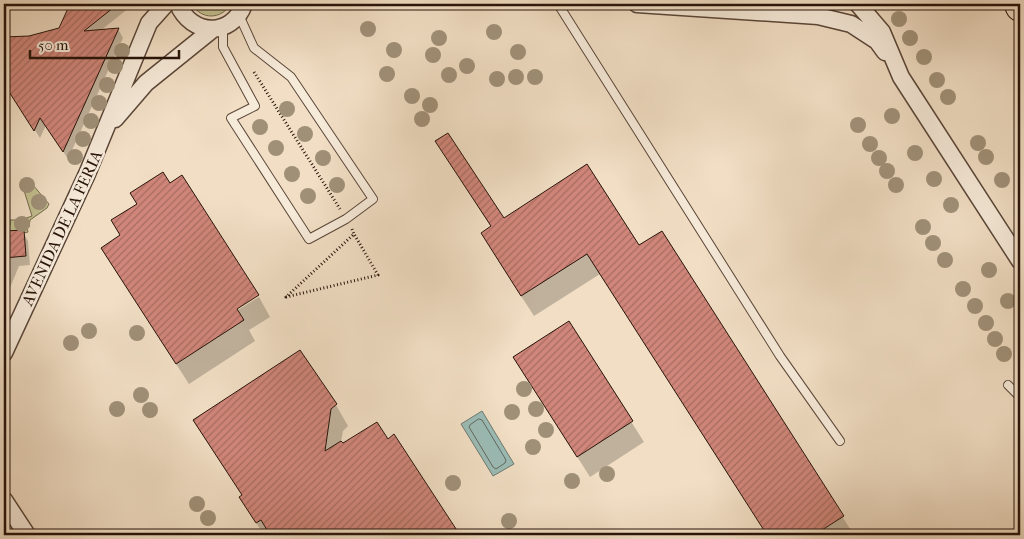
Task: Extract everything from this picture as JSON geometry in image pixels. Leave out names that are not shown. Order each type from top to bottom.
[{"type":"street","name":"AVENIDA DE LA FERIA","points":[[4,353],[107,129],[149,22],[166,4]]},
{"type":"street","points":[[178,4],[183,15],[192,24],[203,28],[218,28]]},
{"type":"street","points":[[637,4],[823,10],[851,24],[877,41],[1020,261]]},
{"type":"street","points":[[858,4],[882,32],[901,76]]},
{"type":"street","name":"AVENIDA DE LA FERIA","points":[[107,129],[146,83],[218,28],[232,22],[244,7]]},
{"type":"street","points":[[4,500],[27,535]]},
{"type":"lane","points":[[558,4],[780,356],[840,441]]},
{"type":"lane","points":[[218,28],[224,47],[255,106],[231,118],[309,239],[346,219],[373,199],[291,77],[254,48],[244,7]]},
{"type":"lane","points":[[1008,385],[1020,397]]},
{"type":"path","points":[[250,66],[346,219],[378,275],[286,297],[354,234]]},
{"type":"green space","points":[[192,4],[231,4],[222,13],[211,16],[200,13]]},
{"type":"green space","points":[[27,178],[49,204],[47,208],[30,220],[29,227],[27,228],[28,232],[7,231],[7,225],[10,225],[10,220],[21,220],[32,216],[21,181]]},
{"type":"water","points":[[482,411],[514,464],[493,476],[461,424]]},
{"type":"building","points":[[70,4],[118,4],[84,31],[119,28],[63,152],[40,118],[34,131],[4,84],[4,37],[29,36],[59,28]]},
{"type":"building","points":[[448,133],[504,218],[587,164],[639,245],[662,231],[844,516],[814,535],[767,535],[587,254],[521,296],[481,233],[491,226],[435,141]]},
{"type":"building","points":[[163,172],[170,183],[182,175],[259,295],[237,309],[244,320],[176,364],[101,248],[120,235],[111,220],[137,204],[130,193]]},
{"type":"building","points":[[24,230],[26,256],[4,258],[4,231]]},
{"type":"building","points":[[569,321],[633,421],[577,457],[513,357]]},
{"type":"building","points":[[300,350],[337,404],[331,409],[325,451],[341,441],[343,443],[377,422],[388,439],[394,434],[460,535],[270,535],[261,520],[256,523],[239,497],[242,495],[193,420]]}]
